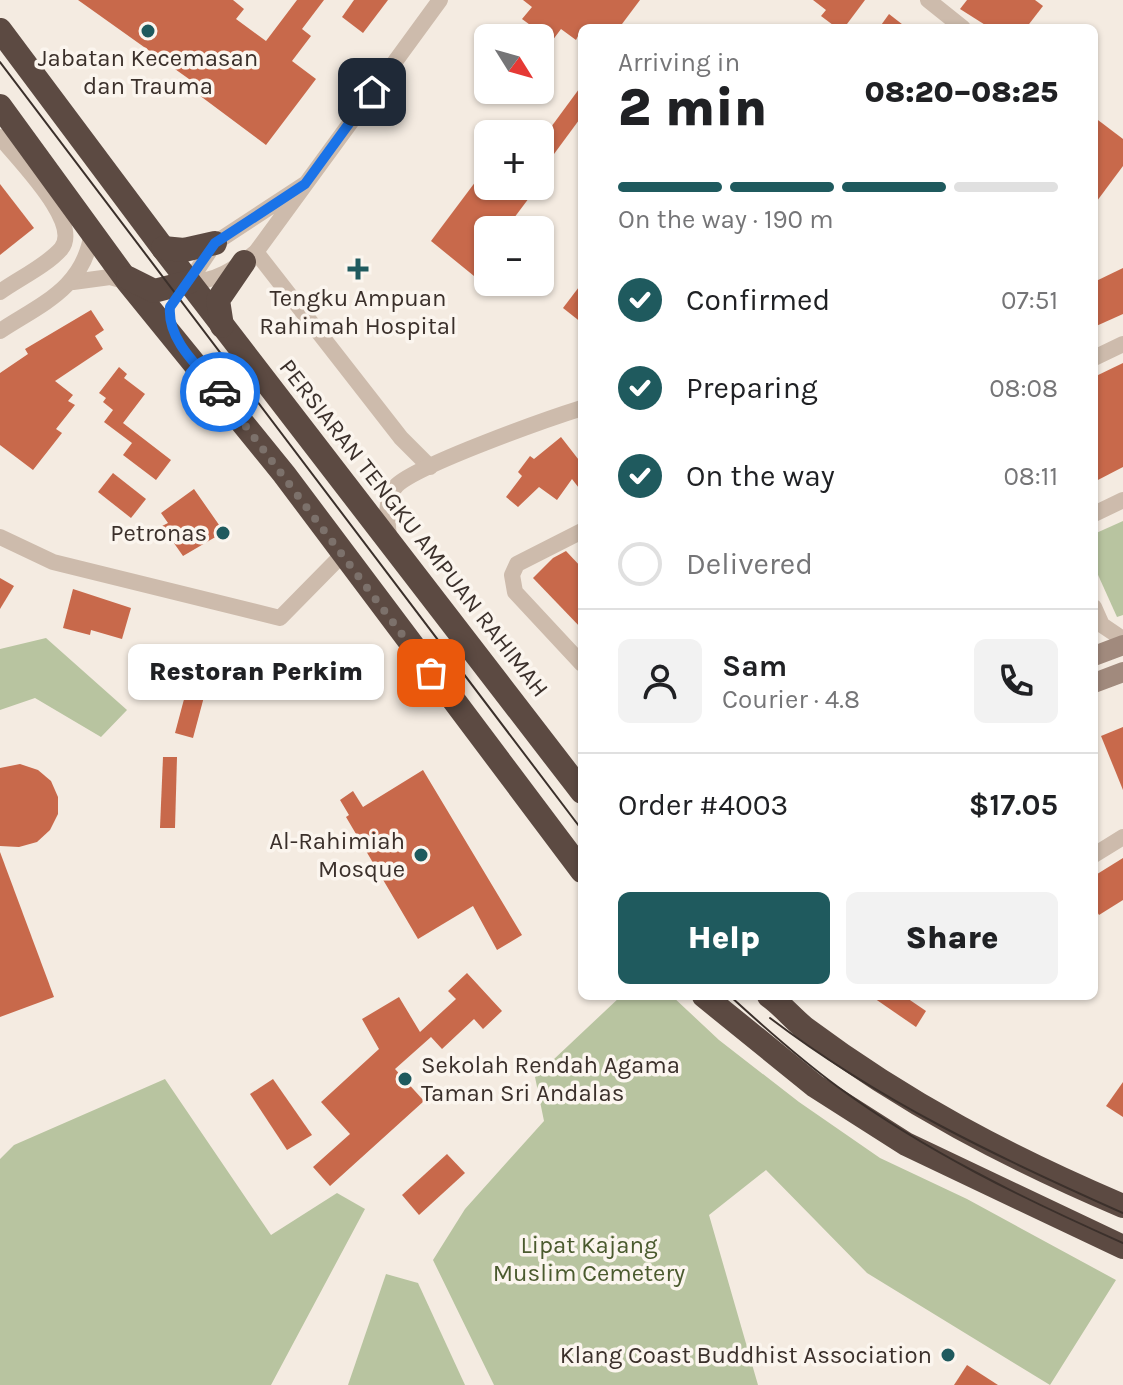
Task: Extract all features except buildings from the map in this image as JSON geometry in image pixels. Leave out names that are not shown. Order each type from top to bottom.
[{"type":"highway","name":"PERSIARAN TENGKU AMPUAN RAHIMAH","points":[[0,30],[222,326],[578,786]]},
{"type":"highway","points":[[0,106],[126,279],[343,554],[578,866]]},
{"type":"highway","points":[[163,248],[184,250],[215,243]]},
{"type":"highway","points":[[222,326],[218,300],[250,257]]},
{"type":"highway","points":[[126,279],[154,291],[189,282]]},
{"type":"highway","points":[[176,339],[169,319],[170,307],[189,282]]},
{"type":"highway","points":[[709,1000],[815,1086],[906,1144],[1123,1247]]},
{"type":"highway","points":[[773,1000],[803,1027],[928,1112],[1033,1168],[1123,1206]]},
{"type":"main road","points":[[1098,654],[1123,642]]},
{"type":"main road","points":[[1098,681],[1123,672]]},
{"type":"street","points":[[189,282],[204,282],[250,257],[440,0]]},
{"type":"street","points":[[928,0],[958,24]]},
{"type":"street","points":[[0,137],[62,215],[68,232],[62,249],[0,292]]},
{"type":"street","points":[[189,282],[215,243],[305,184]]},
{"type":"street","points":[[0,331],[73,282],[85,264],[92,232]]},
{"type":"street","points":[[250,257],[401,438],[430,467]]},
{"type":"street","points":[[73,282],[110,277],[126,279]]},
{"type":"street","points":[[1098,356],[1123,344]]},
{"type":"street","points":[[389,539],[388,499],[397,485],[430,467],[578,410]]},
{"type":"street","points":[[1098,512],[1123,500]]},
{"type":"street","points":[[578,533],[517,564],[512,575],[515,592],[578,660]]},
{"type":"street","points":[[0,537],[53,562],[280,618],[343,554]]},
{"type":"street","points":[[1098,626],[1123,642]]},
{"type":"street","points":[[1098,853],[1123,837]]},
{"type":"green space","points":[[1123,521],[1123,615],[1117,617],[1098,575],[1098,532]]},
{"type":"green space","points":[[46,638],[127,710],[101,737],[35,698],[0,710],[0,649]]},
{"type":"green space","name":"Lipat Kajang Muslim Cemetery","points":[[617,1000],[676,1000],[719,1040],[799,1102],[880,1158],[967,1199],[1116,1280],[1050,1385],[867,1273],[766,1170],[709,1215],[758,1385],[494,1385],[433,1260],[465,1209],[544,1121],[535,1077]]},
{"type":"green space","points":[[165,1079],[271,1235],[337,1193],[365,1209],[271,1385],[0,1385],[0,1159],[14,1145]]},
{"type":"green space","points":[[386,1274],[418,1283],[465,1385],[348,1385]]},
{"type":"tram line","points":[[0,62],[578,825]]},
{"type":"tram line","points":[[735,1000],[824,1076],[905,1132],[1012,1191],[1123,1243]]},
{"type":"tram line","points":[[770,1018],[811,1048],[897,1102],[986,1149],[1123,1213]]},
{"type":"way so far","points":[[220,392],[431,673]]},
{"type":"place","name":"Jabatan Kecemasan dan Trauma","points":[[148,31]]},
{"type":"place","name":"Tengku Ampuan Rahimah Hospital","points":[[358,269]]},
{"type":"place","name":"Petronas","points":[[223,533]]},
{"type":"place","name":"Restoran Perkim","points":[[431,673]]},
{"type":"place","name":"Al-Rahimiah Mosque","points":[[421,855]]},
{"type":"place","name":"Sekolah Rendah Agama Taman Sri Andalas","points":[[405,1079]]},
{"type":"place","name":"Klang Coast Buddhist Association","points":[[948,1355]]},
{"type":"route","points":[[220,392],[176,339],[169,319],[170,307],[215,243],[273,208],[305,184],[372,92]]}]
